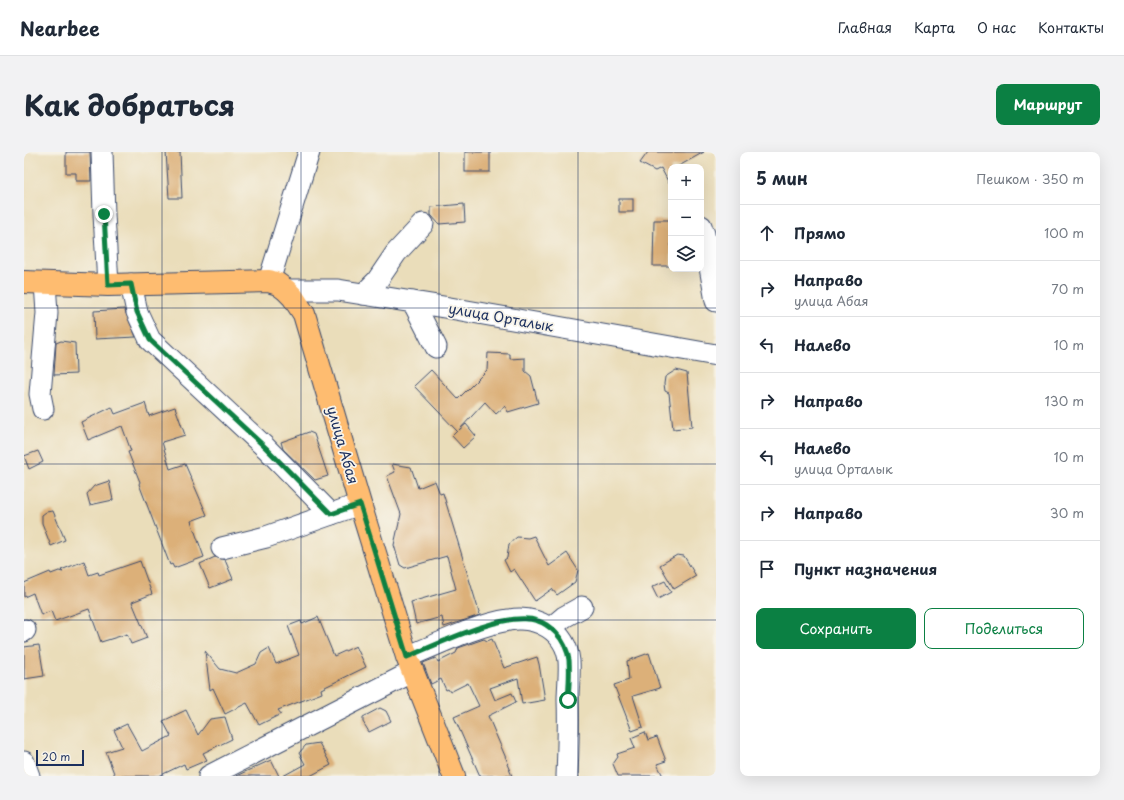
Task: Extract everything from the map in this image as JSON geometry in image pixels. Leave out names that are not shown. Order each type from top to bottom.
[{"type":"main road","name":"улица Орталык","points":[[24,282],[108,285],[131,284],[282,290]]},
{"type":"main road","name":"улица Абая","points":[[282,290],[304,314],[409,664],[454,776]]},
{"type":"street","points":[[102,152],[108,285]]},
{"type":"street","points":[[282,290],[309,152]]},
{"type":"street","points":[[364,294],[377,281],[396,253],[423,224]]},
{"type":"street","points":[[704,234],[716,301]]},
{"type":"street","points":[[43,409],[40,394],[47,313],[46,283]]},
{"type":"street","points":[[131,284],[137,312],[150,340],[266,448],[331,514]]},
{"type":"street","name":"улица Орталык","points":[[282,290],[338,290],[716,355]]},
{"type":"street","points":[[413,302],[436,347]]},
{"type":"street","points":[[222,548],[266,537],[360,504]]},
{"type":"street","points":[[550,628],[564,617],[582,607]]},
{"type":"street","points":[[209,776],[464,634],[509,620],[528,619],[539,621],[560,637],[569,659],[570,735],[566,776]]},
{"type":"street","points":[[24,762],[29,776]]},
{"type":"building","points":[[66,152],[90,152],[91,181],[76,181],[76,173],[66,173]]},
{"type":"building","points":[[166,152],[180,152],[182,198],[169,198]]},
{"type":"building","points":[[465,152],[490,152],[490,172],[465,172]]},
{"type":"building","points":[[648,152],[704,152],[682,164],[668,164],[668,181],[661,168],[655,171],[640,163]]},
{"type":"building","points":[[619,199],[633,199],[633,212],[619,212]]},
{"type":"building","points":[[464,204],[465,222],[439,224],[431,215],[431,207]]},
{"type":"building","points":[[654,220],[668,220],[668,266],[653,266]]},
{"type":"building","points":[[124,309],[136,337],[95,339],[94,311]]},
{"type":"building","points":[[61,341],[75,343],[76,374],[54,375],[56,343]]},
{"type":"building","points":[[488,353],[510,354],[510,359],[525,358],[525,371],[531,376],[538,403],[508,412],[505,406],[496,414],[485,402],[459,430],[466,424],[476,436],[463,448],[452,436],[457,431],[414,386],[431,370],[458,399],[487,370]]},
{"type":"building","points":[[676,370],[687,373],[692,427],[673,429],[669,393],[665,391],[664,384],[665,377]]},
{"type":"building","points":[[145,403],[149,416],[175,407],[185,435],[162,442],[170,469],[185,464],[207,515],[191,521],[204,557],[174,568],[172,564],[170,565],[139,484],[140,482],[128,452],[131,451],[122,426],[88,440],[81,422],[112,407],[115,414]]},
{"type":"building","points":[[309,432],[314,434],[328,476],[315,480],[283,449],[281,442]]},
{"type":"building","points":[[38,451],[43,462],[29,469],[24,456]]},
{"type":"building","points":[[392,464],[411,467],[418,488],[435,481],[440,494],[443,493],[480,615],[444,627],[442,617],[416,624],[411,602],[456,589],[447,556],[405,568],[400,565],[394,545],[401,514],[387,476],[395,472]]},
{"type":"building","points":[[109,481],[113,500],[90,505],[87,494],[94,486]]},
{"type":"building","points":[[53,511],[65,540],[51,546],[42,523],[42,515],[46,512]]},
{"type":"building","points":[[534,536],[549,566],[567,553],[578,570],[575,582],[557,595],[552,589],[535,601],[514,569],[510,572],[504,560],[507,558],[509,544],[517,537],[528,538]]},
{"type":"building","points":[[677,555],[684,556],[696,576],[674,589],[660,565]]},
{"type":"building","points":[[215,557],[225,560],[233,579],[210,588],[200,564]]},
{"type":"building","points":[[84,561],[89,575],[98,572],[99,575],[140,561],[152,594],[132,602],[147,638],[131,644],[127,634],[101,642],[89,609],[55,621],[51,611],[41,615],[33,593],[24,597],[24,583],[50,572],[51,574],[59,571],[63,572],[61,570]]},
{"type":"building","points":[[665,581],[671,592],[658,599],[652,587]]},
{"type":"building","points":[[318,617],[334,656],[356,646],[366,667],[321,689],[322,693],[278,710],[281,714],[259,725],[247,703],[225,714],[213,688],[210,690],[205,651],[220,669],[236,673],[256,664],[261,653],[269,648],[276,664],[299,655],[288,626],[301,621],[302,624]]},
{"type":"building","points":[[484,639],[487,641],[492,639],[504,668],[537,657],[539,664],[545,700],[522,704],[518,678],[490,688],[495,700],[512,693],[516,702],[488,716],[512,776],[480,776],[454,717],[479,706],[468,683],[450,692],[448,689],[446,690],[441,679],[431,684],[423,663],[436,658],[438,662],[456,653],[458,648]]},
{"type":"building","points":[[39,645],[44,676],[24,679],[24,647]]},
{"type":"building","points":[[649,653],[660,688],[633,696],[643,727],[632,731],[614,685],[629,680],[627,661]]},
{"type":"building","points":[[380,708],[386,711],[391,721],[369,732],[363,722],[363,717]]},
{"type":"building","points":[[186,710],[198,735],[210,719],[225,717],[232,739],[203,753],[207,760],[186,769],[184,764],[159,776],[115,776],[106,752],[122,747],[114,730],[127,724],[142,751],[171,736],[163,721]]},
{"type":"building","points":[[645,732],[648,740],[657,737],[666,761],[657,764],[663,776],[618,776],[613,764],[618,757],[617,754],[635,748],[631,738]]},
{"type":"building","points":[[319,743],[331,765],[310,776],[283,776],[305,764],[299,753],[306,745]]},
{"type":"building","points":[[271,760],[279,776],[236,776]]},
{"type":"route","points":[[104,214],[108,285],[131,284],[137,312],[150,340],[266,448],[331,514],[360,504],[407,657],[493,624],[509,620],[528,619],[539,621],[560,637],[565,648],[569,659],[568,700]]}]
